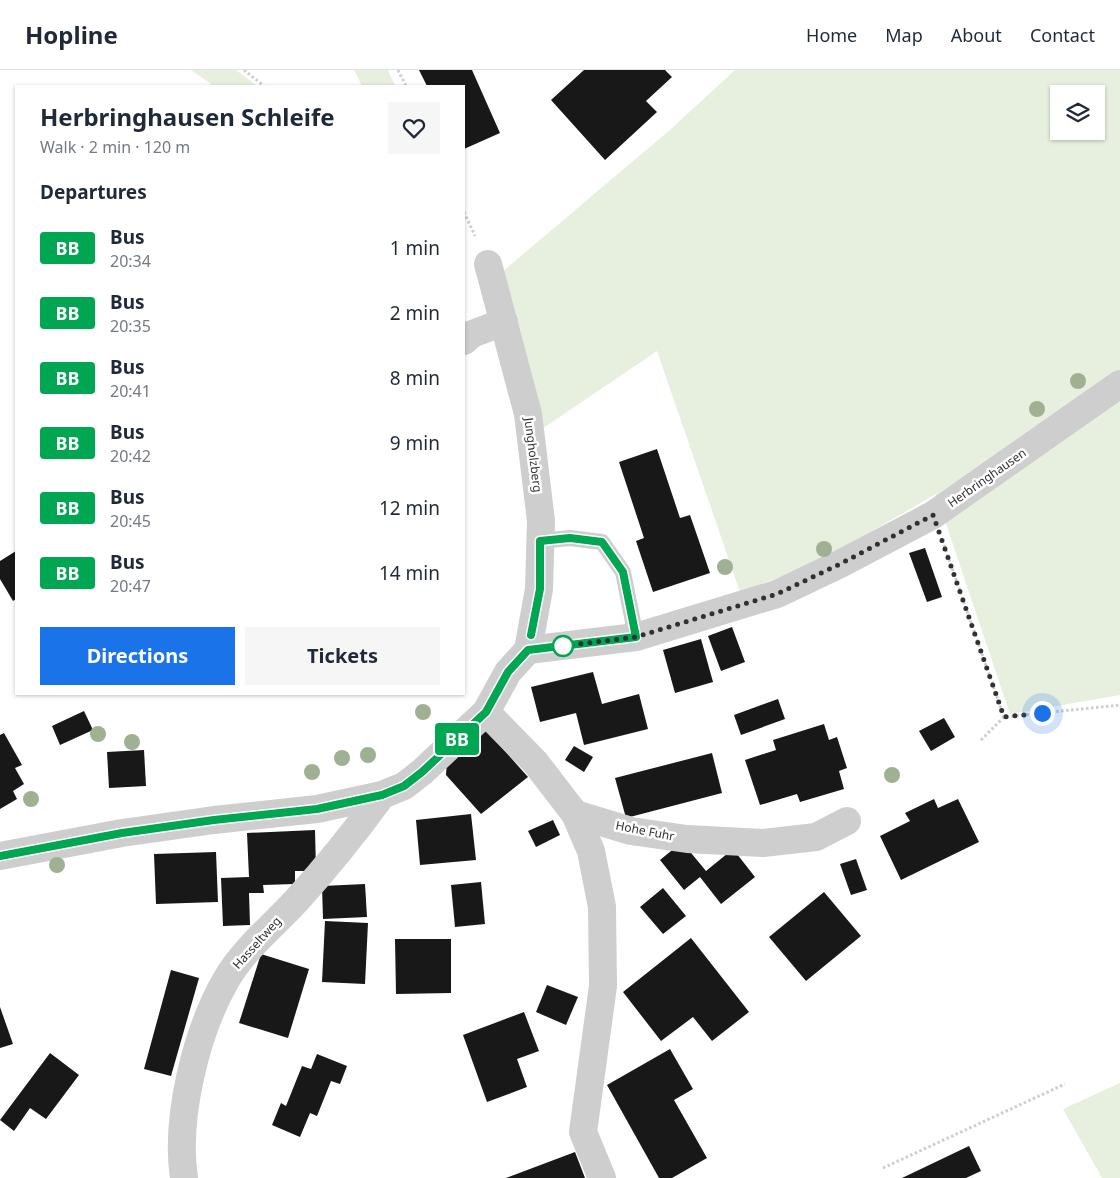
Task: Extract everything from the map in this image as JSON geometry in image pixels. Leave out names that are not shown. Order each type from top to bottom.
[{"type":"street","name":"Jungholzberg","points":[[488,264],[528,414],[541,521],[540,589],[528,650]]},
{"type":"street","points":[[465,340],[472,334],[504,322]]},
{"type":"street","name":"Herbringhausen","points":[[528,650],[636,637],[777,594],[840,564],[933,515],[1120,384]]},
{"type":"street","points":[[0,856],[122,833],[214,820],[317,809],[382,795],[404,786],[422,772],[486,712],[508,672],[528,650]]},
{"type":"street","points":[[486,712],[535,762],[575,814],[591,851],[602,907],[604,986],[583,1132],[602,1178]]},
{"type":"street","name":"Hasseltweg","points":[[184,1178],[183,1114],[193,1064],[212,1008],[226,979],[244,955],[331,863],[382,795]]},
{"type":"street","name":"Hohe Fuhr","points":[[575,814],[631,831],[687,839],[763,843],[794,842],[816,837],[847,821]]},
{"type":"lane","points":[[540,541],[570,538],[602,542],[623,572],[636,637]]},
{"type":"path","points":[[244,70],[263,85]]},
{"type":"path","points":[[398,70],[406,85]]},
{"type":"path","points":[[933,515],[1004,717]]},
{"type":"path","points":[[982,740],[1004,717],[1120,704]]},
{"type":"path","points":[[883,1168],[1065,1084]]},
{"type":"green space","points":[[191,70],[236,70],[256,85],[213,85]]},
{"type":"green space","points":[[354,70],[388,70],[395,85],[362,85]]},
{"type":"green space","points":[[735,70],[1120,70],[1120,695],[1010,714],[936,494],[813,565],[740,592],[657,351],[539,431],[502,272],[671,129]]},
{"type":"green space","points":[[1120,1083],[1120,1178],[1102,1178],[1063,1109]]},
{"type":"building","points":[[419,70],[472,70],[500,133],[465,149],[465,85],[426,85]]},
{"type":"building","points":[[584,70],[665,70],[672,77],[646,101],[657,112],[605,160],[551,100]]},
{"type":"building","points":[[657,449],[680,518],[690,515],[710,573],[653,592],[636,541],[644,538],[619,462]]},
{"type":"building","points":[[925,548],[942,597],[927,602],[909,553]]},
{"type":"building","points":[[15,552],[15,600],[13,601],[0,579],[0,561]]},
{"type":"building","points":[[732,627],[745,662],[721,671],[708,636]]},
{"type":"building","points":[[701,639],[713,682],[675,693],[663,650]]},
{"type":"building","points":[[593,672],[602,704],[639,694],[648,729],[584,745],[576,713],[540,722],[531,687]]},
{"type":"building","points":[[778,699],[785,719],[741,735],[734,715]]},
{"type":"building","points":[[84,711],[93,730],[60,745],[52,726]]},
{"type":"building","points":[[944,718],[955,737],[931,751],[919,731]]},
{"type":"building","points":[[824,724],[829,740],[837,737],[847,768],[839,771],[844,789],[800,802],[797,794],[760,805],[745,760],[776,750],[773,740]]},
{"type":"building","points":[[486,730],[528,777],[481,814],[446,775],[447,761]]},
{"type":"building","points":[[4,733],[22,765],[15,768],[24,784],[13,791],[17,799],[0,809],[0,735]]},
{"type":"building","points":[[574,746],[593,757],[584,772],[565,760]]},
{"type":"building","points":[[144,750],[146,786],[109,788],[107,752]]},
{"type":"building","points":[[712,753],[722,793],[626,818],[615,778]]},
{"type":"building","points":[[934,799],[938,808],[958,799],[979,842],[901,880],[880,836],[910,821],[905,813]]},
{"type":"building","points":[[471,814],[476,860],[420,865],[416,820]]},
{"type":"building","points":[[553,820],[560,835],[536,847],[528,831]]},
{"type":"building","points":[[315,830],[316,871],[295,871],[295,884],[263,885],[264,893],[249,893],[250,925],[223,926],[221,878],[249,877],[247,833]]},
{"type":"building","points":[[682,842],[706,871],[733,849],[755,877],[721,904],[700,877],[684,890],[660,860]]},
{"type":"building","points":[[216,852],[218,902],[156,904],[154,854]]},
{"type":"building","points":[[856,859],[867,890],[851,895],[840,864]]},
{"type":"building","points":[[481,882],[485,924],[455,927],[451,885]]},
{"type":"building","points":[[365,884],[367,917],[323,919],[322,886]]},
{"type":"building","points":[[663,888],[686,916],[663,934],[640,907]]},
{"type":"building","points":[[824,892],[861,936],[806,981],[769,937]]},
{"type":"building","points":[[325,921],[368,923],[365,984],[322,982]]},
{"type":"building","points":[[691,938],[749,1012],[712,1041],[693,1017],[661,1041],[623,992]]},
{"type":"building","points":[[395,939],[451,939],[451,993],[396,994]]},
{"type":"building","points":[[261,954],[309,969],[288,1038],[239,1023]]},
{"type":"building","points":[[171,970],[199,978],[171,1076],[144,1069]]},
{"type":"building","points":[[547,985],[578,997],[566,1025],[536,1012]]},
{"type":"building","points":[[0,1007],[13,1044],[0,1048]]},
{"type":"building","points":[[524,1012],[539,1051],[517,1059],[527,1087],[487,1102],[463,1035]]},
{"type":"building","points":[[670,1049],[693,1089],[674,1100],[707,1158],[672,1178],[659,1178],[607,1085]]},
{"type":"building","points":[[50,1053],[79,1075],[46,1119],[30,1108],[14,1131],[0,1120]]},
{"type":"building","points":[[317,1054],[347,1066],[340,1084],[331,1081],[317,1116],[310,1113],[300,1137],[272,1125],[281,1103],[286,1106],[302,1066],[311,1069]]},
{"type":"building","points":[[969,1146],[981,1171],[966,1178],[902,1178]]},
{"type":"building","points":[[575,1152],[585,1178],[506,1178]]},
{"type":"bus line","name":"BB","points":[[0,856],[122,833],[214,820],[317,809],[382,795],[404,786],[422,772],[486,712],[508,672],[528,650],[636,637],[623,572],[602,542],[570,538],[540,541],[540,589],[531,635]]},
{"type":"route","points":[[563,646],[636,637],[777,594],[840,564],[933,515],[1004,717],[1042,713]]}]
